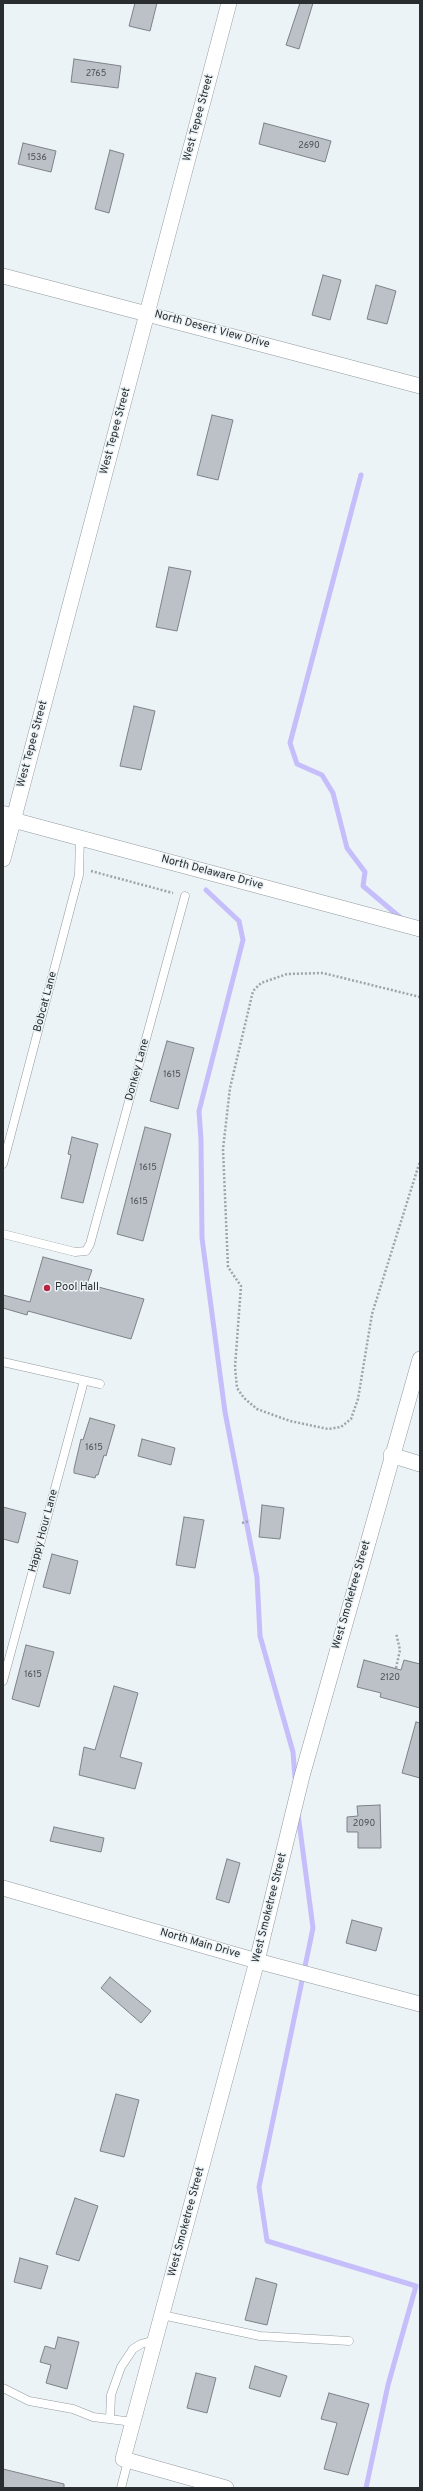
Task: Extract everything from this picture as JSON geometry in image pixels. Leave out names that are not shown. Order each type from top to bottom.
[{"type":"street","name":"West Tepee Street","points":[[3,859],[8,818],[147,313],[229,3]]},
{"type":"street","name":"North Desert View Drive","points":[[3,276],[420,386]]},
{"type":"street","name":"North Delaware Drive","points":[[8,818],[420,929]]},
{"type":"street","name":"West Smoketree Street","points":[[125,2460],[133,2422],[257,1961],[302,1776],[391,1455],[420,1358]]},
{"type":"street","points":[[391,1455],[420,1464]]},
{"type":"street","name":"North Main Drive","points":[[3,1888],[257,1961],[420,2004]]},
{"type":"street","points":[[125,2460],[226,2488]]},
{"type":"lane","name":"Bobcat Lane","points":[[3,1164],[79,868],[80,838]]},
{"type":"lane","name":"Donkey Lane","points":[[3,1234],[75,1252],[86,1251],[90,1244],[185,896]]},
{"type":"lane","points":[[3,1362],[100,1384]]},
{"type":"lane","name":"Happy Hour Lane","points":[[3,1681],[84,1380]]},
{"type":"lane","points":[[162,2315],[260,2336],[349,2341]]},
{"type":"lane","points":[[110,2419],[111,2395],[121,2367],[133,2349],[141,2344],[155,2340]]},
{"type":"lane","points":[[3,2388],[29,2401],[73,2409],[93,2417],[133,2422]]},
{"type":"lane","points":[[121,2488],[125,2460]]},
{"type":"path","points":[[79,868],[185,896]]},
{"type":"path","points":[[420,997],[323,973],[287,974],[261,983],[253,991],[230,1088],[223,1149],[228,1267],[241,1286],[235,1367],[237,1388],[244,1398],[257,1409],[290,1422],[328,1429],[341,1427],[351,1419],[358,1399],[372,1314],[420,1161]]},
{"type":"path","points":[[242,1523],[250,1521]]},
{"type":"path","points":[[396,1633],[400,1650],[396,1668]]},
{"type":"building","points":[[135,3],[157,3],[150,31],[129,26]]},
{"type":"building","points":[[300,3],[313,3],[299,49],[286,45]]},
{"type":"building","points":[[74,59],[121,66],[118,88],[71,82]]},
{"type":"building","points":[[264,123],[331,141],[325,162],[259,144]]},
{"type":"building","points":[[23,143],[56,151],[51,172],[18,164]]},
{"type":"building","points":[[110,150],[124,154],[109,213],[95,209]]},
{"type":"building","points":[[323,275],[341,280],[330,320],[312,315]]},
{"type":"building","points":[[376,285],[396,291],[387,324],[367,319]]},
{"type":"building","points":[[212,415],[233,420],[218,480],[197,475]]},
{"type":"building","points":[[169,567],[191,571],[177,631],[156,627]]},
{"type":"building","points":[[134,706],[155,711],[141,770],[120,766]]},
{"type":"building","points":[[167,1041],[194,1048],[178,1109],[150,1101]]},
{"type":"building","points":[[145,1127],[171,1134],[143,1241],[117,1234]]},
{"type":"building","points":[[72,1137],[98,1144],[83,1203],[61,1198],[71,1155],[68,1154]]},
{"type":"building","points":[[43,1257],[92,1270],[87,1284],[144,1299],[131,1339],[28,1311],[27,1315],[3,1308],[3,1295],[30,1302]]},
{"type":"building","points":[[90,1418],[115,1425],[106,1456],[104,1455],[98,1475],[96,1475],[95,1478],[74,1473],[81,1439],[83,1440]]},
{"type":"building","points":[[142,1439],[175,1448],[171,1465],[138,1456]]},
{"type":"building","points":[[262,1505],[284,1508],[280,1539],[259,1537]]},
{"type":"building","points":[[3,1507],[26,1513],[18,1543],[3,1539]]},
{"type":"building","points":[[184,1517],[204,1520],[195,1568],[176,1565]]},
{"type":"building","points":[[52,1554],[78,1561],[70,1594],[43,1587]]},
{"type":"building","points":[[26,1645],[54,1652],[39,1707],[12,1699]]},
{"type":"building","points":[[364,1660],[401,1670],[404,1660],[420,1664],[420,1708],[380,1697],[381,1693],[357,1687]]},
{"type":"building","points":[[114,1686],[138,1693],[120,1757],[142,1763],[135,1789],[79,1775],[84,1747],[95,1750]]},
{"type":"building","points":[[416,1722],[420,1723],[420,1778],[402,1773]]},
{"type":"building","points":[[380,1805],[381,1848],[358,1848],[358,1832],[347,1832],[347,1817],[358,1816],[357,1806]]},
{"type":"building","points":[[54,1827],[104,1838],[101,1852],[50,1841]]},
{"type":"building","points":[[227,1859],[240,1863],[229,1903],[216,1899]]},
{"type":"building","points":[[352,1920],[382,1928],[376,1951],[346,1943]]},
{"type":"building","points":[[110,1977],[151,2011],[141,2023],[101,1988]]},
{"type":"building","points":[[116,2094],[139,2100],[124,2157],[100,2151]]},
{"type":"building","points":[[75,2198],[98,2206],[79,2261],[56,2254]]},
{"type":"building","points":[[20,2258],[48,2266],[41,2289],[14,2282]]},
{"type":"building","points":[[256,2278],[277,2284],[267,2325],[245,2320]]},
{"type":"building","points":[[58,2337],[79,2342],[67,2389],[46,2383],[51,2365],[40,2362],[45,2346],[55,2349]]},
{"type":"building","points":[[255,2366],[287,2376],[280,2397],[249,2388]]},
{"type":"building","points":[[196,2373],[216,2378],[207,2413],[187,2408]]},
{"type":"building","points":[[329,2393],[369,2404],[348,2475],[324,2469],[337,2423],[321,2419]]},
{"type":"building","points":[[3,2469],[64,2484],[64,2488],[3,2488]]},
{"type":"waterway","points":[[361,475],[290,743],[297,764],[322,775],[333,793],[347,848],[365,872],[363,886],[402,919]]},
{"type":"waterway","points":[[206,890],[239,921],[243,940],[199,1111],[201,1140],[202,1238],[225,1412],[257,1577],[260,1636],[293,1752],[295,1778]]},
{"type":"waterway","points":[[298,1814],[313,1928],[259,2187],[267,2241],[416,2286],[388,2385],[366,2488]]},
{"type":"place","name":"Pool Hall","points":[[47,1288]]}]
